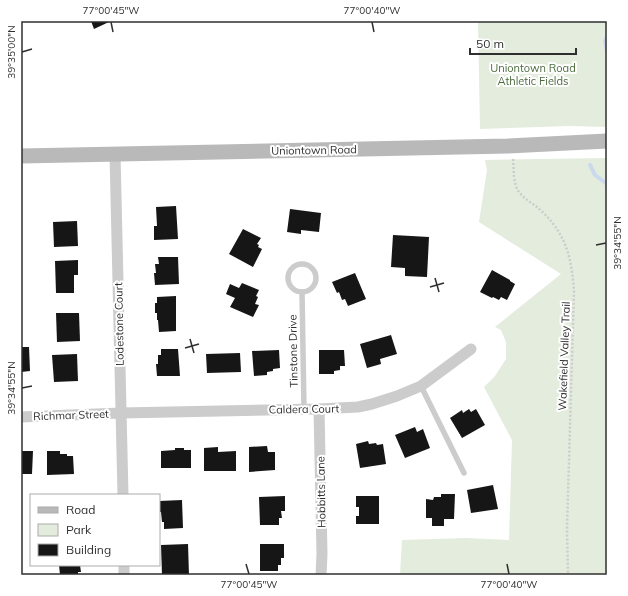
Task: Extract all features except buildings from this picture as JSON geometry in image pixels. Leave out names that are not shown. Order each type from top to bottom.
[{"type":"main road","name":"Uniontown Road","points":[[21,156],[508,146],[607,141]]},
{"type":"street","name":"Lodestone Court","points":[[115,154],[123,494]]},
{"type":"street","name":"Caldera Court","points":[[121,413],[358,407],[397,396],[421,386],[471,349]]},
{"type":"street","name":"Hobbitts Lane","points":[[319,409],[322,546],[321,575]]},
{"type":"street","name":"Richmar Street","points":[[21,417],[121,413]]},
{"type":"lane","points":[[305,264],[313,269],[316,282],[310,289],[302,292],[293,289],[290,286],[287,276],[296,265],[305,264]]},
{"type":"lane","name":"Tinstone Drive","points":[[302,292],[304,409]]},
{"type":"lane","points":[[421,386],[464,473]]},
{"type":"path","name":"Wakefield Valley Trail","points":[[513,158],[514,180],[518,192],[546,215],[553,224],[568,249],[572,267],[574,291],[567,529],[568,575]]},
{"type":"green space","name":"Uniontown Road Athletic Fields","points":[[478,21],[607,21],[607,127],[568,126],[480,129]]},
{"type":"green space","points":[[607,158],[607,575],[400,575],[402,540],[466,538],[509,540],[512,440],[484,387],[495,376],[506,359],[506,342],[501,330],[495,327],[561,274],[479,222],[487,170],[485,160]]},
{"type":"waterway","points":[[607,37],[605,41],[607,51]]},
{"type":"waterway","points":[[590,165],[595,175],[607,184]]}]
